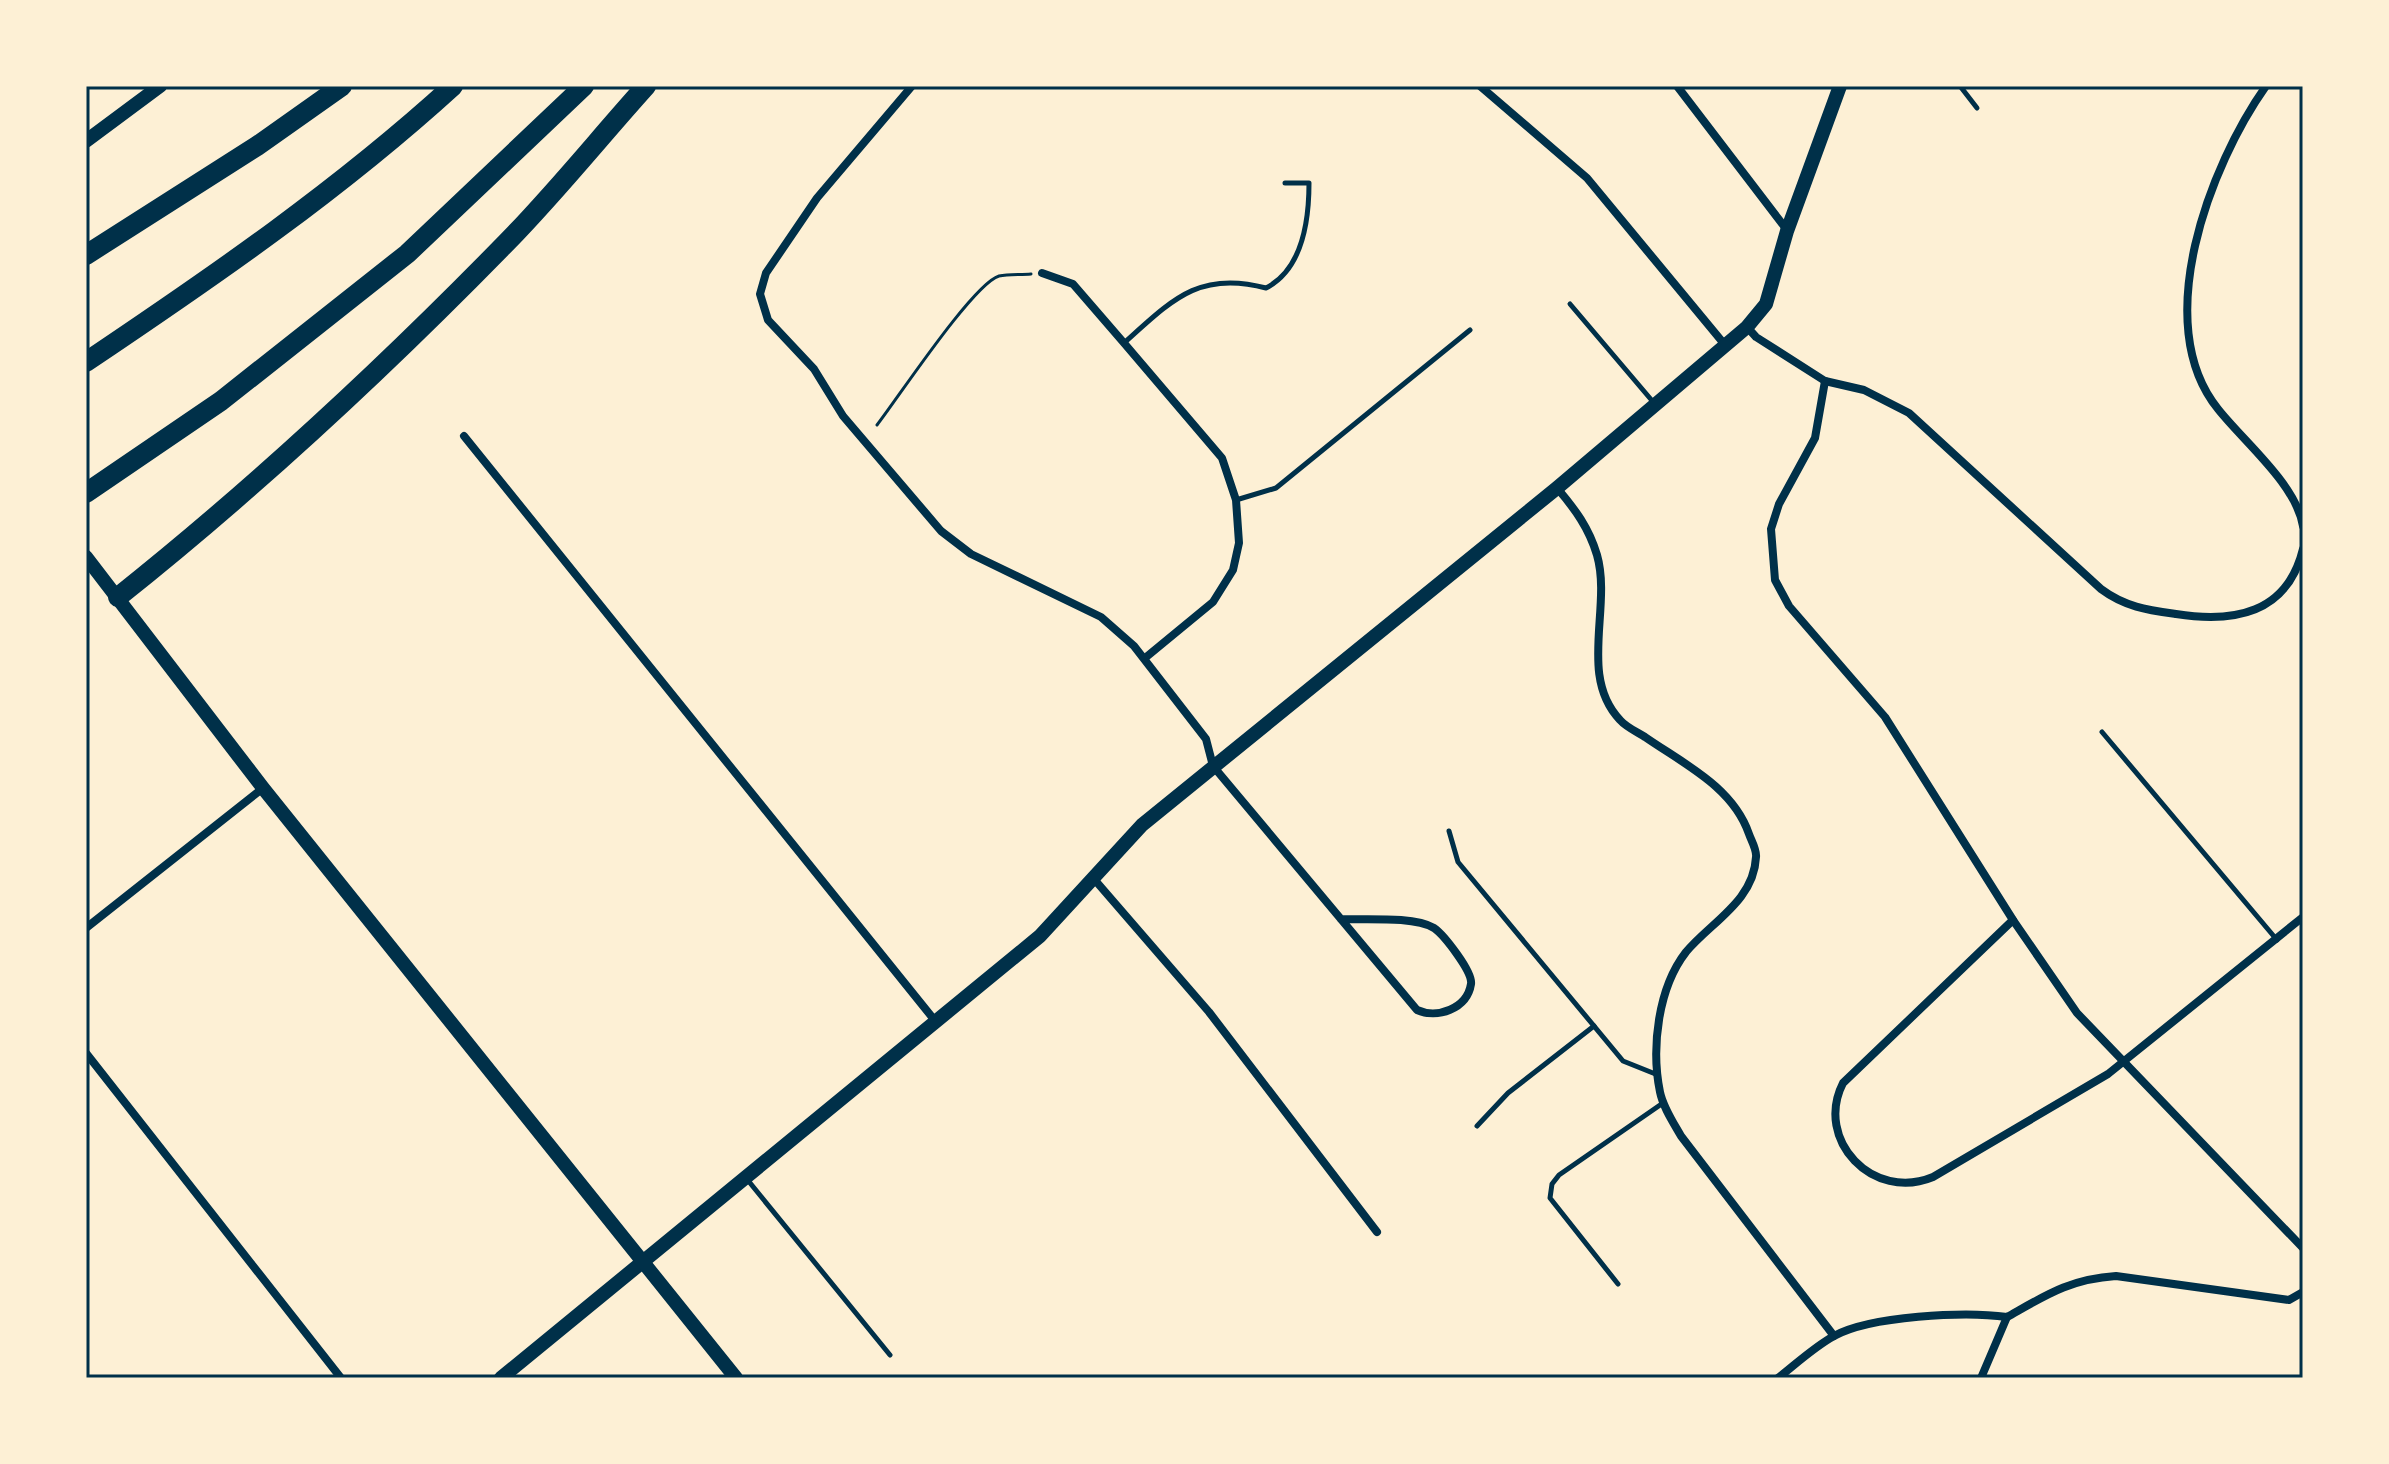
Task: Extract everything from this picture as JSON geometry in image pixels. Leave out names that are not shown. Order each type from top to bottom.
[{"type":"highway","points":[[86,255],[257,146],[342,86]]},
{"type":"highway","points":[[86,362],[312,205],[453,86]]},
{"type":"highway","points":[[90,490],[221,401],[407,254],[584,86]]},
{"type":"highway","points":[[118,597],[164,561],[384,363],[510,239],[646,86]]},
{"type":"street","points":[[86,141],[160,86]]},
{"type":"street","points":[[912,86],[817,198],[766,273],[760,294],[763,313],[814,369],[843,416],[941,531],[971,554],[1101,617],[1145,658],[1206,739],[1213,766],[1417,1010],[1430,1016],[1442,1013],[1465,997],[1471,983],[1468,970],[1435,929],[1419,923],[1341,919]]},
{"type":"street","points":[[1480,86],[1587,178],[1725,345]]},
{"type":"street","points":[[1677,86],[1787,231]]},
{"type":"street","points":[[501,1378],[1040,936],[1142,825],[1557,488],[1747,327],[1766,304],[1787,231],[1840,86]]},
{"type":"street","points":[[2266,86],[2232,141],[2208,194],[2194,258],[2186,330],[2199,382],[2217,409],[2288,490],[2303,526]]},
{"type":"street","points":[[1042,273],[1073,284],[1124,343],[1222,458],[1236,500],[1239,543],[1233,570],[1213,602],[1145,658]]},
{"type":"street","points":[[1747,327],[1756,337],[1825,381],[1864,390],[1909,413],[2101,589],[2127,605],[2207,619],[2244,614],[2271,600],[2287,585],[2303,549]]},
{"type":"street","points":[[1825,381],[1815,438],[1779,504],[1771,529],[1775,580],[1794,615],[1847,670],[1885,717],[2013,920],[2077,1013],[2303,1248]]},
{"type":"street","points":[[464,436],[936,1022]]},
{"type":"street","points":[[1557,488],[1581,515],[1598,557],[1601,592],[1599,673],[1603,691],[1619,720],[1725,793],[1742,814],[1757,856],[1744,895],[1685,953],[1663,995],[1659,1012],[1659,1075],[1663,1103],[1681,1136],[1834,1336]]},
{"type":"street","points":[[86,557],[263,788],[736,1378]]},
{"type":"street","points":[[86,928],[263,788]]},
{"type":"street","points":[[1094,879],[1209,1012],[1377,1232]]},
{"type":"street","points":[[2013,920],[1843,1083],[1836,1101],[1835,1120],[1856,1162],[1885,1182],[1921,1182],[2124,1062],[2278,941],[2303,917]]},
{"type":"street","points":[[86,1053],[341,1378]]},
{"type":"street","points":[[1981,1378],[2007,1317],[2051,1290],[2105,1276],[2289,1300],[2303,1292]]},
{"type":"street","points":[[1778,1378],[1834,1336],[1858,1325],[1975,1313],[2007,1317]]},
{"type":"lane","points":[[1960,86],[1977,108]]},
{"type":"lane","points":[[1124,343],[1149,320],[1202,283],[1244,282],[1266,288],[1277,282],[1290,268],[1309,215],[1309,183],[1285,183]]},
{"type":"lane","points":[[1570,304],[1655,404]]},
{"type":"lane","points":[[1236,500],[1276,488],[1470,330]]},
{"type":"lane","points":[[2102,732],[2278,941]]},
{"type":"lane","points":[[1449,831],[1458,862],[1623,1061],[1659,1075]]},
{"type":"lane","points":[[1477,1126],[1508,1093],[1594,1026]]},
{"type":"lane","points":[[1618,1284],[1550,1198],[1552,1184],[1559,1175],[1663,1103]]},
{"type":"lane","points":[[745,1177],[890,1355]]},
{"type":"path","points":[[877,425],[966,306],[988,284],[998,276],[1042,273]]}]
